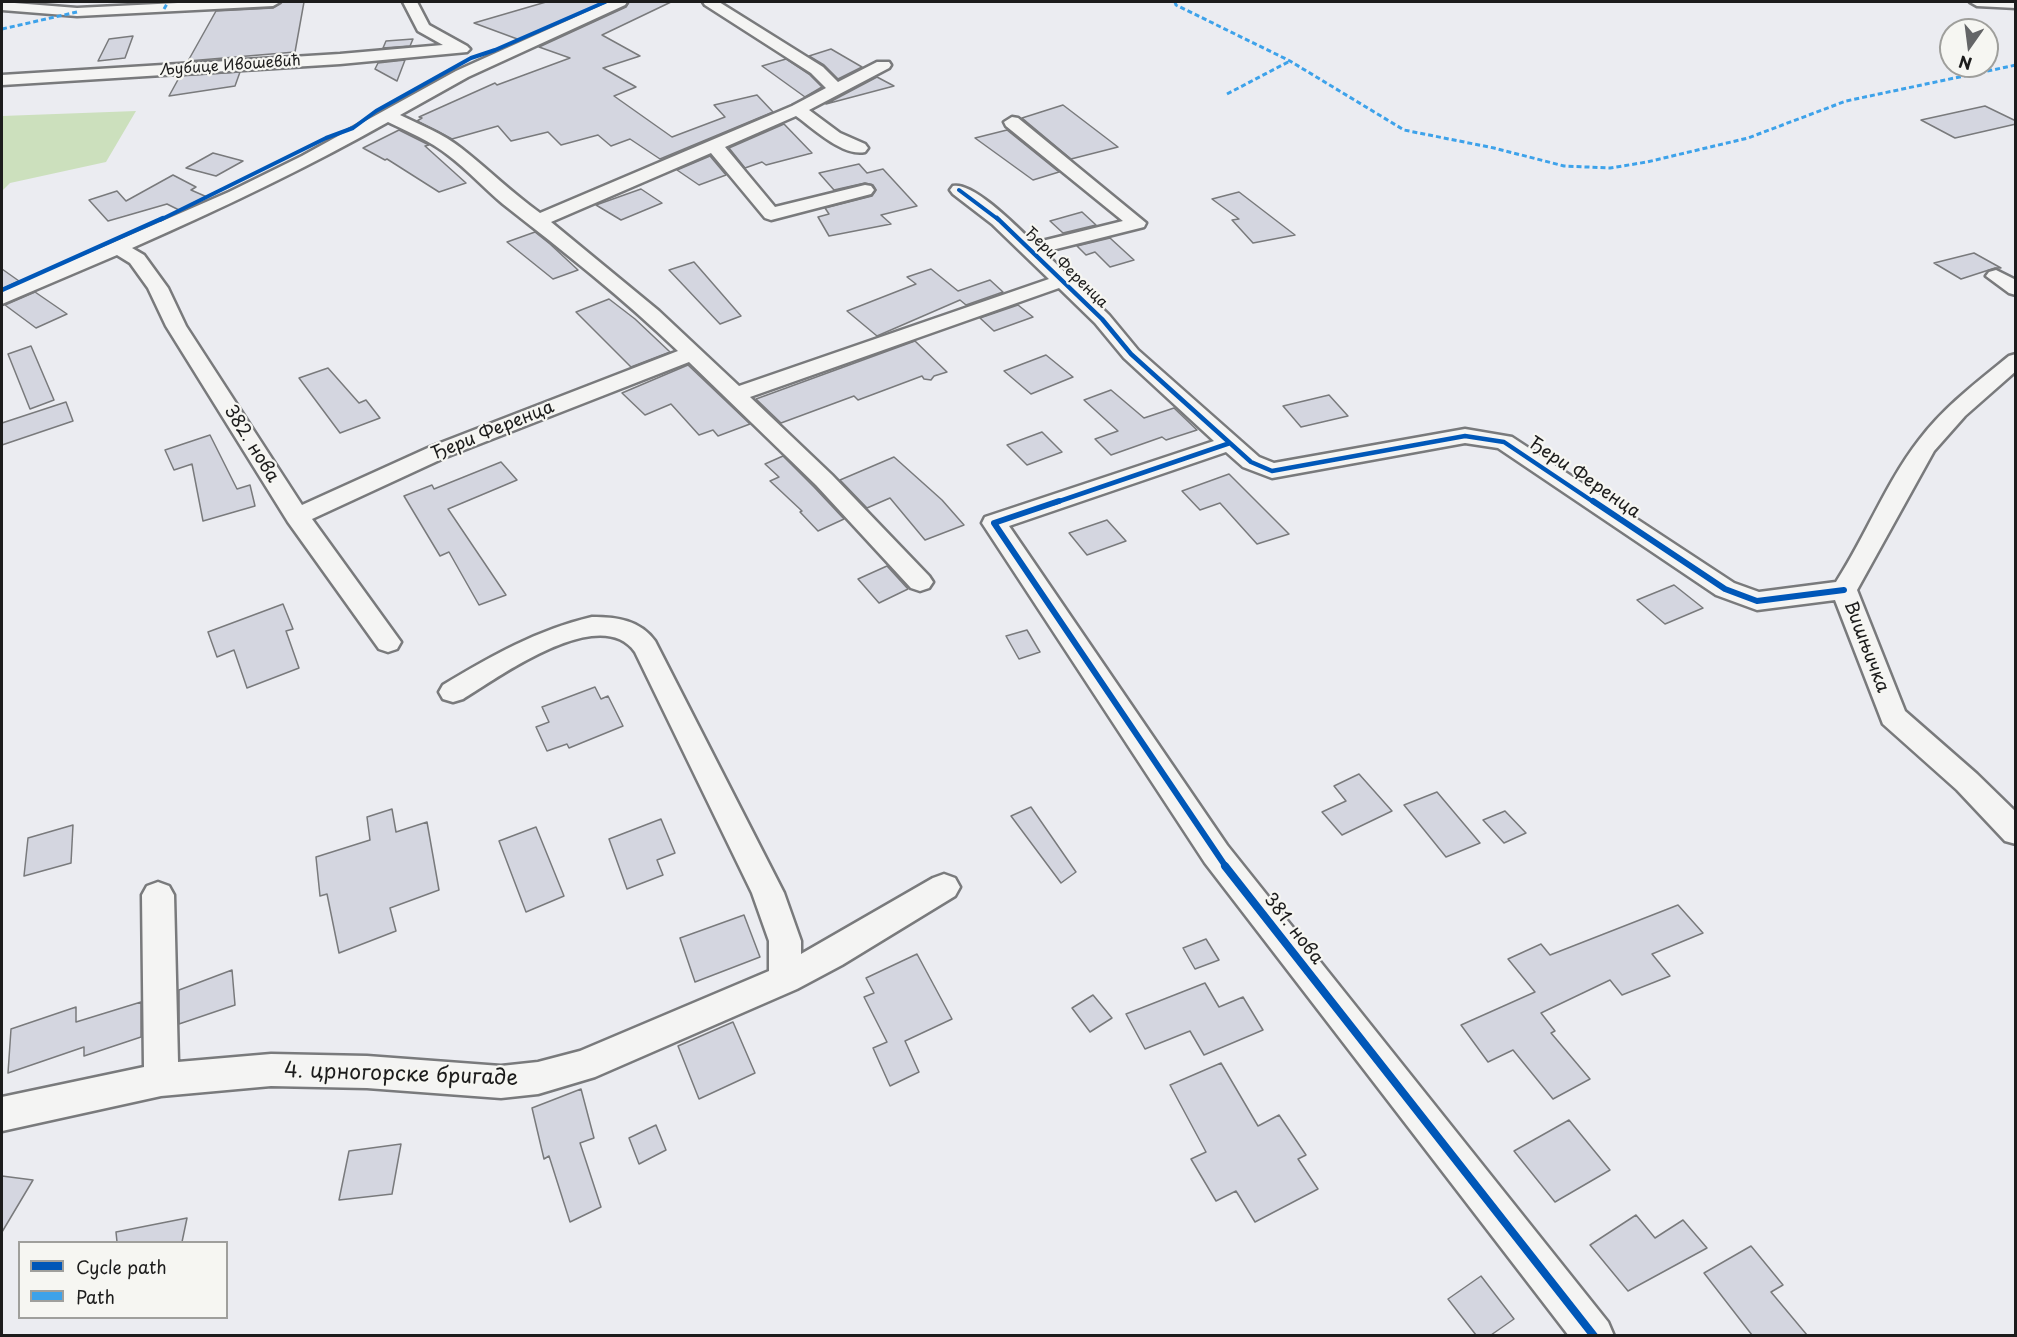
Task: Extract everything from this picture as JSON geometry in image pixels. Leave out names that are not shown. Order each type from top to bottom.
[{"type":"street","points":[[2,6],[77,12],[273,2]]},
{"type":"street","points":[[410,2],[423,28],[458,48],[494,58]]},
{"type":"street","points":[[2,298],[235,196],[308,160],[494,58],[620,2]]},
{"type":"street","points":[[710,2],[817,70],[835,87]]},
{"type":"street","points":[[1977,2],[2016,4]]},
{"type":"street","name":"Љубице Ивошевић","points":[[2,80],[340,59],[458,48]]},
{"type":"street","points":[[538,220],[798,109],[835,87],[883,64]]},
{"type":"street","points":[[798,109],[804,111],[834,136],[859,148]]},
{"type":"street","points":[[387,115],[436,139],[455,152],[510,200],[613,280],[693,353],[824,480],[920,582]]},
{"type":"street","name":"Ђери Ференца","points":[[1012,122],[1137,224],[1030,250]]},
{"type":"street","points":[[714,145],[771,214],[865,190]]},
{"type":"street","name":"Ђери Ференца","points":[[959,190],[999,220],[1102,319],[1131,354],[1251,462],[1272,471],[1465,436],[1504,442],[1725,589],[1757,601],[1844,590]]},
{"type":"street","name":"382. нова","points":[[117,247],[137,259],[158,288],[176,326],[297,516],[388,642]]},
{"type":"street","points":[[1996,276],[2016,289]]},
{"type":"street","name":"Ђери Ференца","points":[[735,395],[1061,281]]},
{"type":"street","name":"Ђери Ференца","points":[[297,516],[438,452],[693,353]]},
{"type":"street","name":"Вишњичка","points":[[2016,360],[1966,403],[1926,446],[1881,521],[1863,563],[1844,590],[1893,717],[1967,782],[2016,832]]},
{"type":"street","name":"381. нова","points":[[1230,443],[994,523],[1216,855],[1594,1335]]},
{"type":"street","points":[[453,692],[519,654],[573,629],[605,625],[635,634],[646,648],[768,894],[785,941],[785,979]]},
{"type":"street","name":"4. црногорске бригаде","points":[[2,1114],[161,1080],[271,1070],[367,1072],[501,1082],[538,1078],[583,1066],[785,979],[831,956],[944,887]]},
{"type":"street","points":[[158,895],[161,1080]]},
{"type":"green space","points":[[136,111],[106,162],[10,183],[2,191],[2,116]]},
{"type":"building","points":[[282,2],[304,2],[295,52],[188,61],[216,11],[273,8]]},
{"type":"building","points":[[546,2],[605,2],[520,40],[474,23]]},
{"type":"building","points":[[629,2],[671,2],[602,35],[640,56],[603,68],[636,87],[614,96],[672,137],[725,117],[714,105],[757,95],[773,112],[660,159],[630,139],[611,146],[598,135],[561,145],[548,132],[511,141],[498,126],[452,139],[417,121],[422,118],[419,117],[495,83],[497,85],[570,58],[539,47],[626,7]]},
{"type":"building","points":[[133,36],[125,58],[98,61],[109,39]]},
{"type":"building","points":[[413,39],[410,46],[383,48],[386,41]]},
{"type":"building","points":[[831,49],[862,67],[838,79],[824,65],[809,56]]},
{"type":"building","points":[[786,59],[810,75],[822,87],[805,97],[762,66]]},
{"type":"building","points":[[405,60],[397,81],[375,69],[378,63]]},
{"type":"building","points":[[240,72],[235,86],[169,96],[180,76]]},
{"type":"building","points":[[877,77],[894,86],[826,104]]},
{"type":"building","points":[[1063,105],[1118,147],[1071,159],[1022,118]]},
{"type":"building","points":[[1985,106],[2016,121],[2016,124],[1955,138],[1921,120]]},
{"type":"building","points":[[784,124],[812,153],[766,165],[762,162],[745,168],[729,148]]},
{"type":"building","points":[[399,130],[429,145],[425,146],[466,183],[439,192],[387,159],[363,148]]},
{"type":"building","points":[[1007,130],[1059,172],[1033,180],[975,138]]},
{"type":"building","points":[[213,153],[243,161],[216,176],[186,168]]},
{"type":"building","points":[[710,156],[726,175],[699,185],[677,170]]},
{"type":"building","points":[[859,164],[867,173],[883,169],[917,206],[881,215],[891,224],[829,236],[818,217],[829,214],[825,208],[872,196],[876,190],[873,185],[865,183],[834,190],[819,173]]},
{"type":"building","points":[[173,175],[196,187],[191,190],[207,197],[179,210],[167,204],[108,221],[89,200],[117,191],[126,201]]},
{"type":"building","points":[[641,189],[662,203],[621,220],[596,205]]},
{"type":"building","points":[[1239,192],[1295,235],[1253,243],[1232,220],[1239,219],[1212,199]]},
{"type":"building","points":[[1082,212],[1096,225],[1063,233],[1050,221]]},
{"type":"building","points":[[535,232],[578,270],[553,279],[507,242]]},
{"type":"building","points":[[1110,238],[1134,260],[1110,267],[1095,252],[1086,255],[1077,246]]},
{"type":"building","points":[[1974,253],[2001,268],[1961,279],[1934,263]]},
{"type":"building","points":[[694,262],[741,316],[720,324],[669,270]]},
{"type":"building","points":[[2,269],[19,281],[2,289]]},
{"type":"building","points":[[931,269],[958,291],[990,280],[1003,292],[966,305],[960,300],[877,336],[847,311],[916,284],[907,277]]},
{"type":"building","points":[[35,292],[67,314],[36,328],[5,305]]},
{"type":"building","points":[[609,299],[635,319],[670,352],[631,367],[576,312]]},
{"type":"building","points":[[1018,305],[1033,317],[994,331],[980,318]]},
{"type":"building","points":[[915,341],[947,372],[934,376],[931,380],[924,379],[922,376],[858,400],[854,396],[781,423],[756,399]]},
{"type":"building","points":[[31,346],[54,400],[30,409],[8,354]]},
{"type":"building","points":[[1046,355],[1073,377],[1031,394],[1004,371]]},
{"type":"building","points":[[688,365],[750,424],[718,436],[713,430],[699,435],[671,404],[645,415],[622,393]]},
{"type":"building","points":[[328,368],[359,403],[366,400],[380,418],[340,433],[299,378]]},
{"type":"building","points":[[1111,390],[1144,418],[1174,408],[1197,430],[1166,440],[1162,437],[1111,455],[1095,439],[1118,431],[1084,400]]},
{"type":"building","points":[[1329,395],[1348,416],[1301,427],[1283,406]]},
{"type":"building","points":[[66,402],[73,421],[2,445],[2,423]]},
{"type":"building","points":[[1042,432],[1062,452],[1027,465],[1007,445]]},
{"type":"building","points":[[210,435],[237,489],[250,485],[255,506],[203,521],[192,464],[174,470],[165,450]]},
{"type":"building","points":[[783,456],[844,519],[818,531],[800,512],[802,511],[770,481],[779,477],[765,464]]},
{"type":"building","points":[[894,457],[942,500],[964,525],[925,540],[890,498],[867,508],[840,480]]},
{"type":"building","points":[[501,462],[517,480],[448,509],[506,595],[479,605],[449,552],[440,556],[404,496],[432,485],[434,489]]},
{"type":"building","points":[[1229,474],[1289,534],[1257,544],[1220,503],[1200,510],[1182,491]]},
{"type":"building","points":[[1107,520],[1126,541],[1087,555],[1069,533]]},
{"type":"building","points":[[887,566],[908,589],[879,603],[858,579]]},
{"type":"building","points":[[1674,585],[1703,608],[1665,624],[1637,600]]},
{"type":"building","points":[[283,604],[293,629],[286,631],[299,668],[247,688],[234,650],[217,657],[208,632]]},
{"type":"building","points":[[1027,630],[1040,652],[1019,659],[1006,636]]},
{"type":"building","points":[[595,687],[601,699],[608,696],[623,726],[569,748],[567,744],[547,751],[536,727],[549,722],[542,707]]},
{"type":"building","points":[[1359,774],[1392,811],[1342,835],[1322,812],[1346,801],[1334,786]]},
{"type":"building","points":[[1437,792],[1480,843],[1446,857],[1404,805]]},
{"type":"building","points":[[1031,807],[1076,872],[1061,883],[1011,816]]},
{"type":"building","points":[[392,809],[396,832],[427,822],[439,890],[390,908],[396,931],[339,953],[327,894],[320,896],[316,857],[370,840],[367,817]]},
{"type":"building","points":[[1505,811],[1526,833],[1504,843],[1483,820]]},
{"type":"building","points":[[661,819],[675,853],[657,860],[663,875],[627,889],[609,839]]},
{"type":"building","points":[[73,825],[71,863],[24,876],[28,838]]},
{"type":"building","points":[[536,827],[564,896],[526,912],[499,841]]},
{"type":"building","points":[[1678,905],[1703,933],[1652,954],[1670,976],[1622,995],[1610,980],[1541,1013],[1555,1031],[1551,1033],[1590,1079],[1553,1099],[1513,1050],[1488,1062],[1461,1025],[1535,992],[1508,959],[1541,944],[1550,955]]},
{"type":"building","points":[[744,915],[760,957],[695,982],[680,938]]},
{"type":"building","points":[[1206,939],[1219,960],[1195,969],[1183,948]]},
{"type":"building","points":[[917,954],[952,1019],[905,1041],[919,1072],[890,1086],[873,1048],[887,1042],[864,997],[874,993],[866,978]]},
{"type":"building","points":[[232,970],[235,1005],[179,1024],[179,990]]},
{"type":"building","points":[[1205,983],[1219,1007],[1243,997],[1263,1030],[1204,1055],[1190,1031],[1145,1049],[1126,1014]]},
{"type":"building","points":[[1093,995],[1112,1018],[1090,1032],[1072,1008]]},
{"type":"building","points":[[141,1002],[141,1037],[84,1056],[84,1047],[8,1073],[11,1029],[76,1007],[76,1022]]},
{"type":"building","points":[[733,1022],[755,1073],[699,1099],[678,1046]]},
{"type":"building","points":[[1221,1063],[1258,1126],[1279,1115],[1306,1155],[1298,1159],[1318,1189],[1255,1222],[1236,1191],[1216,1201],[1191,1159],[1206,1152],[1170,1085]]},
{"type":"building","points":[[581,1089],[594,1138],[580,1143],[601,1207],[570,1222],[549,1156],[544,1159],[532,1108]]},
{"type":"building","points":[[1569,1120],[1610,1170],[1555,1202],[1514,1151]]},
{"type":"building","points":[[656,1125],[666,1150],[639,1164],[629,1138]]},
{"type":"building","points":[[401,1144],[392,1194],[339,1200],[349,1151]]},
{"type":"building","points":[[2,1176],[33,1180],[2,1232]]},
{"type":"building","points":[[1636,1215],[1655,1238],[1683,1220],[1707,1248],[1628,1291],[1590,1245]]},
{"type":"building","points":[[187,1218],[182,1241],[117,1241],[116,1232]]},
{"type":"building","points":[[1751,1246],[1783,1285],[1771,1292],[1807,1335],[1752,1335],[1704,1273]]},
{"type":"building","points":[[1481,1276],[1514,1319],[1491,1335],[1476,1335],[1448,1299]]},
{"type":"marked path","points":[[164,9],[168,2]]},
{"type":"marked path","points":[[1175,2],[1176,5],[1290,61],[1404,130],[1494,148],[1564,166],[1610,168],[1647,162],[1748,138],[1846,101],[2016,65]]},
{"type":"marked path","points":[[2,29],[77,12]]},
{"type":"marked path","points":[[1227,94],[1290,61]]},
{"type":"cycle path","points":[[2,290],[202,201],[326,138],[353,128],[376,111],[471,58],[495,50],[605,2]]},
{"type":"cycle path","points":[[959,190],[999,220],[1102,319],[1131,354],[1251,462],[1272,471],[1465,436],[1504,442],[1725,589],[1757,601],[1844,590]]},
{"type":"cycle path","points":[[1230,443],[994,523],[1216,854],[1594,1336]]}]
